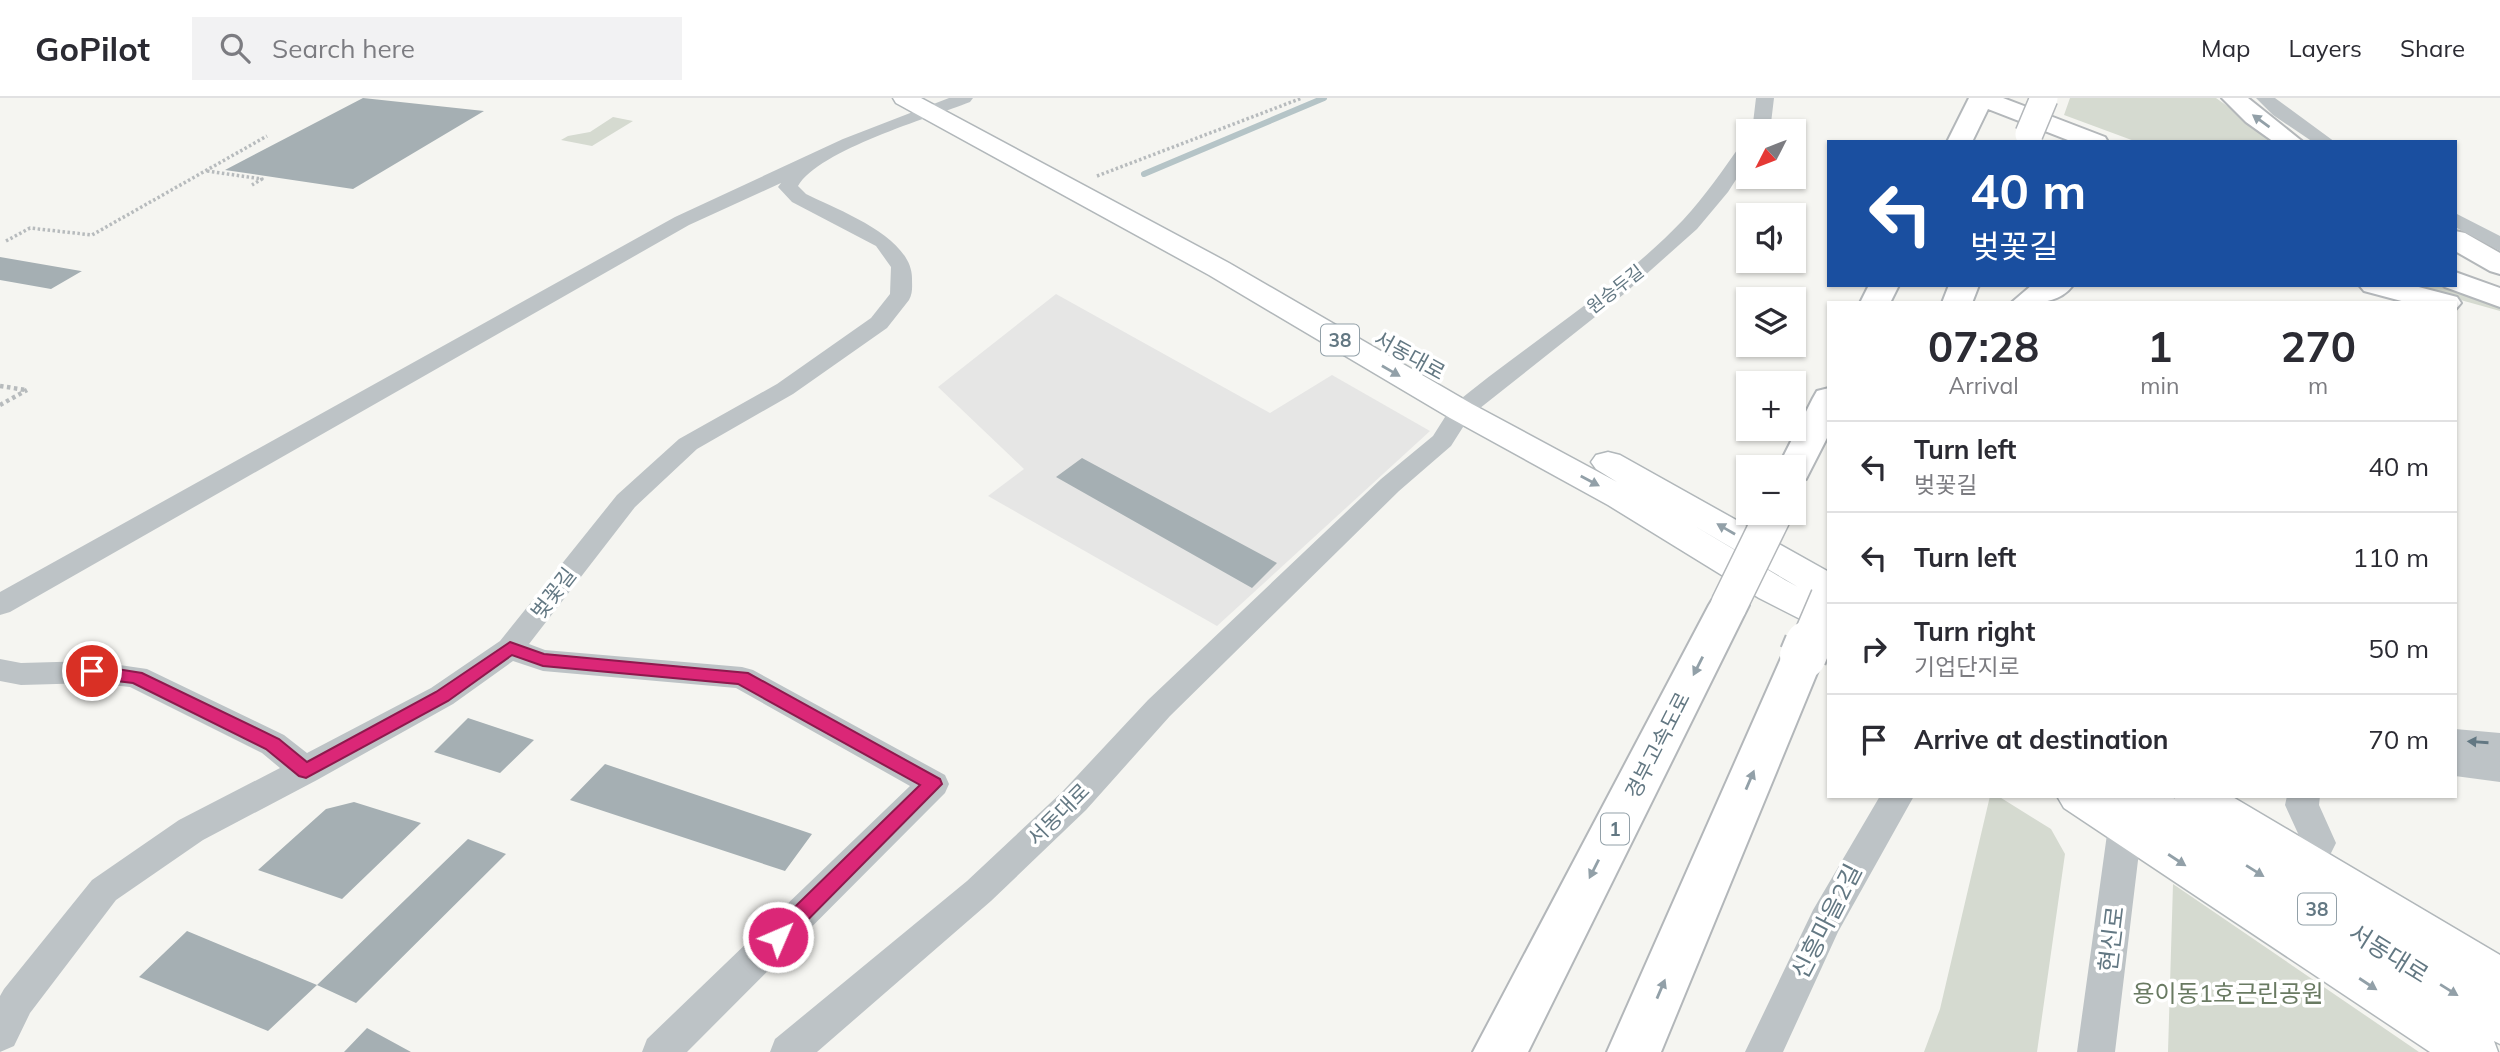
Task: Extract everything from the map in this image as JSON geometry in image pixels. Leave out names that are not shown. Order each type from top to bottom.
[{"type":"highway","points":[[2008,98],[2116,140]]},
{"type":"highway","points":[[2028,138],[2043,98]]},
{"type":"highway","points":[[2234,98],[2255,117],[2288,140]]},
{"type":"highway","points":[[1960,140],[1979,103],[2090,140]]},
{"type":"highway","points":[[2457,240],[2500,265]]},
{"type":"highway","points":[[2457,272],[2500,289]]},
{"type":"highway","points":[[2457,282],[2500,298]]},
{"type":"highway","points":[[2029,301],[2052,287]]},
{"type":"highway","points":[[2382,287],[2438,301]]},
{"type":"highway","points":[[2457,306],[2500,319]]},
{"type":"highway","points":[[1802,455],[1827,402]]},
{"type":"highway","name":"경부고속도로","points":[[1500,1052],[1768,525]]},
{"type":"highway","points":[[1634,1052],[1816,643],[1827,604]]},
{"type":"main road","name":"서동대로","points":[[904,98],[948,103],[1092,178],[1470,403],[1620,497],[1778,576],[1827,616]]},
{"type":"main road","name":"서동대로","points":[[948,103],[1219,269],[1470,403]]},
{"type":"main road","name":"서동대로","points":[[1778,576],[1827,586]]},
{"type":"main road","points":[[1778,576],[1816,643]]},
{"type":"main road","points":[[2085,798],[2130,812],[2473,1052]]},
{"type":"main road","name":"서동대로","points":[[2198,798],[2500,981]]},
{"type":"main road","points":[[2243,798],[2500,951]]},
{"type":"main road","name":"서동대로","points":[[2130,812],[2500,1021]]},
{"type":"street","points":[[1762,119],[1765,98]]},
{"type":"street","points":[[2265,98],[2279,111],[2323,140]]},
{"type":"street","name":"벚꽃길","points":[[510,648],[626,501],[688,444],[785,389],[879,323],[901,295],[902,267],[883,242],[799,198],[788,187],[795,174],[812,161],[948,103]]},
{"type":"street","points":[[0,605],[660,233],[812,161]]},
{"type":"street","name":"원승두길","points":[[1470,403],[1670,246],[1736,168]]},
{"type":"street","points":[[2457,220],[2500,245]]},
{"type":"street","name":"서동대로","points":[[789,1052],[979,891],[1055,819],[1159,708],[1390,485],[1441,441],[1470,403]]},
{"type":"street","points":[[0,1034],[16,1001],[104,890],[191,831],[442,696],[510,648],[543,660],[741,678],[933,784],[661,1052]]},
{"type":"street","points":[[0,670],[21,674],[92,671],[136,677],[273,744],[306,771]]},
{"type":"street","points":[[2457,741],[2500,745]]},
{"type":"street","points":[[2457,764],[2500,769]]},
{"type":"street","name":"신흥마을2길","points":[[1764,1052],[1789,993],[1857,859],[1897,798]]},
{"type":"street","points":[[2304,798],[2302,806],[2319,843]]},
{"type":"street","name":"현신로","points":[[2096,1052],[2130,812]]},
{"type":"path","points":[[1092,178],[1302,98]]},
{"type":"path","points":[[6,241],[30,228],[92,235],[267,136]]},
{"type":"path","points":[[206,171],[262,179],[253,185]]},
{"type":"path","points":[[0,386],[27,390],[0,405]]},
{"type":"shaded area","points":[[1056,294],[1270,413],[1332,375],[1430,431],[1217,626],[988,496],[1024,469],[938,387]]},
{"type":"green space","points":[[2070,98],[2216,98],[2275,140],[2132,140],[2064,115]]},
{"type":"green space","points":[[613,117],[633,121],[592,146],[561,140],[590,132]]},
{"type":"green space","points":[[2414,287],[2453,287],[2500,307],[2500,311]]},
{"type":"green space","points":[[1990,798],[2001,798],[2051,829],[2065,854],[2037,1052],[1924,1052],[1940,1009]]},
{"type":"green space","name":"용이동1호근린공원","points":[[2173,884],[2419,1052],[2168,1052]]},
{"type":"building","points":[[363,98],[484,111],[353,189],[225,170]]},
{"type":"building","points":[[0,257],[82,271],[51,289],[0,280]]},
{"type":"building","points":[[1082,458],[1277,563],[1252,588],[1056,477]]},
{"type":"building","points":[[468,718],[534,740],[500,773],[434,752]]},
{"type":"building","points":[[605,764],[812,834],[785,871],[570,800]]},
{"type":"building","points":[[354,802],[421,823],[342,899],[258,870],[326,809]]},
{"type":"building","points":[[468,839],[506,854],[356,1003],[317,985]]},
{"type":"building","points":[[187,931],[317,985],[268,1031],[139,977]]},
{"type":"building","points":[[367,1028],[411,1052],[344,1052]]},
{"type":"waterway","points":[[1144,174],[1324,98]]},
{"type":"route","points":[[92,671],[136,677],[273,744],[306,771],[442,696],[510,648],[543,660],[741,678],[933,784],[778,937]]}]
